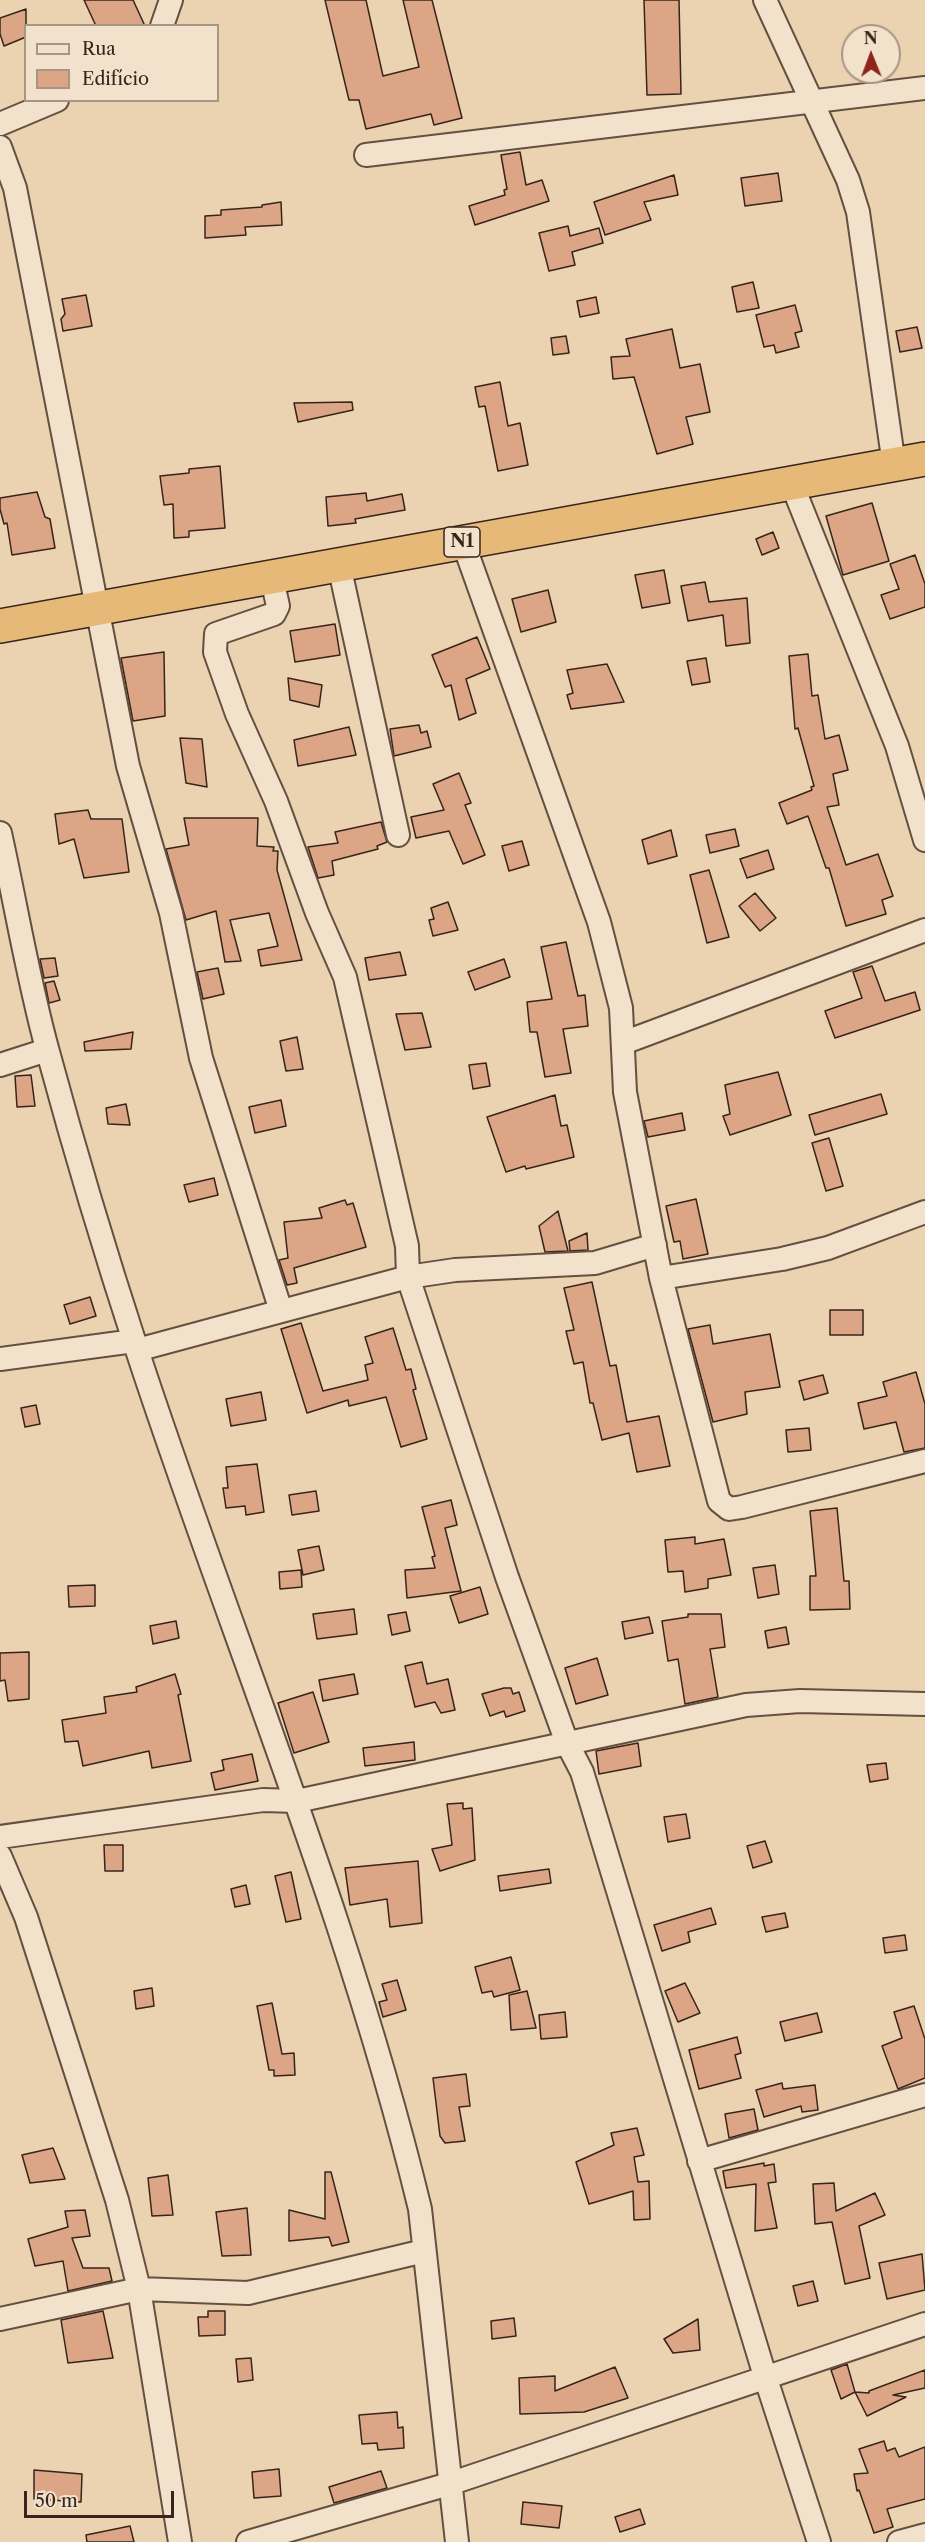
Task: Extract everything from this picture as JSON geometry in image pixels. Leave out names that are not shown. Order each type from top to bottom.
[{"type":"highway","name":"N1","points":[[0,627],[909,462]]},
{"type":"street","points":[[163,24],[171,0]]},
{"type":"street","points":[[765,0],[848,180],[858,212],[909,462]]},
{"type":"street","points":[[366,155],[925,88]]},
{"type":"street","points":[[0,124],[52,102]]},
{"type":"street","points":[[0,147],[128,766],[168,902],[201,1058],[281,1311]]},
{"type":"street","points":[[791,482],[897,746],[925,840]]},
{"type":"street","points":[[463,542],[599,922],[621,1008],[625,1092],[661,1278],[719,1501],[729,1509],[925,1461]]},
{"type":"street","points":[[339,565],[398,836]]},
{"type":"street","points":[[272,579],[278,606],[274,614],[216,634],[215,652],[237,714],[276,801],[317,914],[345,977],[407,1246],[408,1277],[507,1577],[567,1743],[582,1772],[620,1888],[699,2161],[819,2542]]},
{"type":"street","points":[[0,833],[47,1050],[136,1346],[297,1801],[373,2039],[415,2189],[457,2542]]},
{"type":"street","points":[[623,1043],[925,930]]},
{"type":"street","points":[[0,1065],[47,1050]]},
{"type":"street","points":[[661,1278],[783,1259],[828,1248],[925,1212]]},
{"type":"street","points":[[0,1359],[136,1346],[408,1277],[455,1270],[595,1263],[655,1245]]},
{"type":"street","points":[[0,1837],[263,1800],[297,1801],[746,1705],[800,1701],[925,1704]]},
{"type":"street","points":[[0,1856],[27,1917],[117,2200],[139,2289],[180,2542]]},
{"type":"street","points":[[699,2161],[925,2095]]},
{"type":"street","points":[[0,2319],[139,2289],[248,2293],[424,2251]]},
{"type":"street","points":[[248,2542],[306,2534],[765,2376],[925,2324]]},
{"type":"street","points":[[898,2542],[925,2535]]},
{"type":"building","points":[[84,0],[133,0],[144,24],[95,24]]},
{"type":"building","points":[[325,0],[366,0],[383,76],[419,67],[403,0],[432,0],[462,118],[434,125],[431,114],[366,129],[359,100],[349,100]]},
{"type":"building","points":[[644,0],[679,0],[681,94],[647,95]]},
{"type":"building","points":[[26,9],[24,38],[4,46],[0,34],[0,18]]},
{"type":"building","points":[[520,152],[526,185],[542,180],[549,201],[475,225],[469,206],[505,195],[504,190],[507,189],[501,155]]},
{"type":"building","points":[[778,173],[782,201],[745,206],[741,178]]},
{"type":"building","points":[[674,175],[678,195],[644,202],[651,220],[605,235],[594,202]]},
{"type":"building","points":[[281,202],[282,225],[245,227],[246,235],[205,238],[205,216],[221,215],[221,210],[262,207],[262,205]]},
{"type":"building","points":[[568,226],[570,236],[599,228],[603,243],[572,252],[575,265],[549,271],[539,233]]},
{"type":"building","points":[[753,282],[759,308],[737,312],[732,287]]},
{"type":"building","points":[[86,295],[92,326],[63,331],[61,319],[65,314],[62,299]]},
{"type":"building","points":[[596,297],[599,313],[580,317],[577,301]]},
{"type":"building","points":[[795,305],[802,331],[795,333],[799,347],[776,353],[774,345],[764,347],[756,315]]},
{"type":"building","points":[[917,327],[922,348],[900,352],[896,331]]},
{"type":"building","points":[[672,329],[680,368],[700,364],[710,412],[686,417],[693,444],[657,454],[634,377],[613,379],[611,357],[630,356],[626,339]]},
{"type":"building","points":[[566,336],[569,353],[553,355],[551,338]]},
{"type":"building","points":[[500,382],[508,426],[520,423],[528,465],[498,471],[485,406],[479,407],[475,387]]},
{"type":"building","points":[[352,402],[353,410],[298,422],[294,403]]},
{"type":"building","points":[[220,466],[225,528],[189,531],[189,537],[174,538],[173,504],[164,505],[160,476],[189,473],[189,469]]},
{"type":"building","points":[[37,492],[45,517],[50,519],[55,548],[12,555],[7,523],[4,524],[0,509],[0,498]]},
{"type":"building","points":[[366,493],[367,501],[402,494],[405,510],[355,519],[356,523],[328,526],[326,497]]},
{"type":"building","points":[[872,503],[889,561],[843,575],[826,516]]},
{"type":"building","points":[[773,532],[779,548],[762,555],[756,539]]},
{"type":"building","points":[[915,555],[925,584],[925,607],[890,619],[881,595],[899,589],[890,564]]},
{"type":"building","points":[[664,570],[670,603],[642,608],[635,575]]},
{"type":"building","points":[[705,582],[709,602],[747,598],[750,643],[726,646],[723,615],[688,621],[681,586]]},
{"type":"building","points":[[548,590],[556,622],[521,632],[512,599]]},
{"type":"building","points":[[335,624],[340,655],[295,662],[290,631]]},
{"type":"building","points":[[477,637],[490,669],[466,679],[476,713],[459,720],[451,685],[445,687],[432,655]]},
{"type":"building","points":[[164,652],[165,716],[133,721],[121,658]]},
{"type":"building","points":[[808,654],[812,696],[818,695],[825,739],[839,735],[848,770],[833,774],[839,805],[827,807],[846,865],[878,854],[893,896],[882,900],[886,914],[846,926],[829,868],[826,868],[808,816],[787,824],[779,803],[812,790],[811,787],[814,786],[798,728],[795,729],[789,656]]},
{"type":"building","points":[[706,658],[710,682],[692,685],[687,661]]},
{"type":"building","points":[[607,664],[624,702],[571,709],[567,695],[573,693],[567,670]]},
{"type":"building","points":[[288,678],[322,685],[319,707],[290,700]]},
{"type":"building","points":[[419,725],[421,733],[427,731],[431,747],[394,756],[390,729]]},
{"type":"building","points":[[349,727],[356,755],[298,766],[294,740]]},
{"type":"building","points":[[180,738],[202,739],[207,787],[186,783]]},
{"type":"building","points":[[459,773],[471,803],[465,805],[485,855],[463,864],[449,831],[416,838],[411,817],[444,810],[433,784]]},
{"type":"building","points":[[88,810],[91,819],[122,819],[129,872],[84,878],[74,839],[59,844],[55,814]]},
{"type":"building","points":[[184,818],[258,818],[257,846],[274,847],[273,851],[278,851],[277,870],[302,960],[261,966],[258,950],[278,946],[269,913],[230,920],[241,961],[225,962],[216,911],[186,920],[166,849],[189,845]]},
{"type":"building","points":[[381,822],[387,842],[377,846],[378,849],[332,861],[334,875],[318,878],[308,847],[338,843],[335,832]]},
{"type":"building","points":[[735,829],[739,846],[710,853],[706,835]]},
{"type":"building","points":[[671,830],[677,856],[648,864],[642,840]]},
{"type":"building","points":[[522,841],[529,865],[509,871],[502,846]]},
{"type":"building","points":[[768,850],[774,869],[747,878],[740,859]]},
{"type":"building","points":[[709,870],[729,937],[707,943],[690,875]]},
{"type":"building","points":[[755,893],[776,918],[760,931],[739,906]]},
{"type":"building","points":[[448,902],[458,930],[433,936],[429,920],[434,919],[431,908]]},
{"type":"building","points":[[566,942],[578,996],[585,995],[588,1026],[563,1029],[571,1073],[545,1077],[537,1032],[530,1032],[527,1002],[552,999],[541,947]]},
{"type":"building","points":[[400,952],[406,975],[369,980],[365,958]]},
{"type":"building","points":[[55,958],[58,976],[44,978],[40,959]]},
{"type":"building","points":[[504,959],[510,977],[475,990],[468,972]]},
{"type":"building","points":[[872,966],[885,1001],[915,992],[920,1010],[835,1038],[825,1011],[862,998],[853,972]]},
{"type":"building","points":[[218,968],[224,994],[203,999],[197,972]]},
{"type":"building","points":[[54,981],[60,1000],[49,1003],[45,983]]},
{"type":"building","points":[[422,1013],[431,1047],[405,1050],[396,1014]]},
{"type":"building","points":[[133,1032],[131,1049],[85,1051],[84,1042]]},
{"type":"building","points":[[297,1037],[303,1069],[286,1071],[280,1041]]},
{"type":"building","points":[[486,1063],[490,1086],[473,1089],[469,1065]]},
{"type":"building","points":[[778,1072],[791,1115],[730,1135],[723,1116],[730,1114],[725,1085]]},
{"type":"building","points":[[31,1075],[35,1106],[17,1107],[15,1076]]},
{"type":"building","points":[[881,1094],[887,1114],[815,1135],[809,1115]]},
{"type":"building","points":[[555,1095],[561,1126],[567,1125],[574,1157],[506,1172],[487,1117]]},
{"type":"building","points":[[281,1100],[286,1126],[255,1133],[249,1107]]},
{"type":"building","points":[[126,1104],[130,1125],[108,1124],[106,1108]]},
{"type":"building","points":[[682,1113],[685,1130],[648,1137],[644,1121]]},
{"type":"building","points":[[829,1138],[843,1186],[826,1191],[812,1143]]},
{"type":"building","points":[[214,1178],[218,1195],[189,1202],[184,1185]]},
{"type":"building","points":[[696,1199],[708,1254],[683,1259],[680,1241],[674,1242],[666,1206]]},
{"type":"building","points":[[345,1200],[347,1205],[353,1203],[366,1247],[294,1268],[297,1283],[287,1285],[279,1260],[288,1258],[284,1222],[322,1218],[319,1208]]},
{"type":"building","points":[[558,1211],[568,1251],[545,1252],[539,1226]]},
{"type":"building","points":[[587,1233],[588,1250],[570,1251],[569,1241]]},
{"type":"building","points":[[592,1282],[610,1366],[616,1365],[627,1422],[659,1416],[670,1466],[637,1472],[629,1433],[602,1440],[593,1403],[590,1403],[583,1362],[574,1364],[566,1331],[574,1330],[564,1288]]},
{"type":"building","points":[[90,1297],[96,1316],[70,1324],[64,1305]]},
{"type":"building","points":[[830,1310],[863,1310],[863,1335],[830,1335]]},
{"type":"building","points":[[301,1323],[323,1391],[368,1380],[365,1365],[373,1363],[365,1337],[393,1328],[406,1370],[411,1369],[416,1389],[413,1390],[427,1439],[401,1447],[386,1397],[349,1406],[348,1400],[307,1413],[281,1329]]},
{"type":"building","points":[[710,1325],[713,1344],[770,1334],[780,1387],[745,1392],[747,1414],[713,1422],[688,1329]]},
{"type":"building","points":[[916,1372],[925,1404],[925,1448],[904,1452],[896,1422],[864,1429],[858,1403],[887,1396],[883,1382]]},
{"type":"building","points":[[823,1375],[828,1393],[804,1400],[799,1381]]},
{"type":"building","points":[[261,1392],[266,1420],[231,1426],[226,1399]]},
{"type":"building","points":[[36,1405],[40,1424],[25,1427],[21,1408]]},
{"type":"building","points":[[809,1428],[811,1450],[788,1452],[786,1430]]},
{"type":"building","points":[[257,1464],[264,1512],[246,1515],[245,1506],[226,1508],[223,1488],[228,1488],[226,1467]]},
{"type":"building","points":[[316,1491],[319,1511],[292,1515],[289,1495]]},
{"type":"building","points":[[451,1500],[457,1525],[445,1528],[461,1591],[407,1598],[405,1570],[435,1568],[432,1557],[435,1556],[422,1507]]},
{"type":"building","points":[[837,1508],[844,1581],[849,1581],[850,1609],[810,1610],[810,1576],[816,1576],[810,1511]]},
{"type":"building","points":[[695,1537],[695,1544],[724,1539],[731,1575],[708,1579],[708,1588],[685,1592],[683,1571],[668,1572],[665,1540]]},
{"type":"building","points":[[319,1546],[324,1570],[303,1575],[298,1550]]},
{"type":"building","points":[[775,1565],[779,1594],[758,1598],[753,1568]]},
{"type":"building","points":[[301,1570],[302,1587],[280,1589],[279,1572]]},
{"type":"building","points":[[95,1585],[95,1606],[69,1607],[68,1586]]},
{"type":"building","points":[[480,1587],[488,1614],[459,1623],[450,1596]]},
{"type":"building","points":[[354,1609],[357,1634],[317,1639],[313,1614]]},
{"type":"building","points":[[406,1612],[410,1631],[392,1635],[388,1615]]},
{"type":"building","points":[[688,1614],[721,1614],[725,1647],[710,1649],[718,1697],[685,1704],[678,1659],[668,1661],[662,1621],[688,1617]]},
{"type":"building","points":[[649,1617],[653,1633],[625,1639],[622,1622]]},
{"type":"building","points":[[176,1621],[179,1638],[153,1644],[150,1626]]},
{"type":"building","points":[[786,1627],[789,1644],[768,1648],[765,1631]]},
{"type":"building","points":[[29,1652],[29,1699],[8,1701],[5,1680],[0,1681],[0,1653]]},
{"type":"building","points":[[597,1658],[608,1695],[576,1704],[565,1668]]},
{"type":"building","points":[[422,1662],[427,1684],[448,1679],[455,1710],[441,1713],[435,1702],[415,1707],[405,1666]]},
{"type":"building","points":[[175,1674],[181,1694],[178,1695],[191,1761],[152,1768],[149,1751],[83,1766],[78,1741],[65,1742],[62,1720],[106,1713],[104,1697],[137,1692],[136,1687]]},
{"type":"building","points":[[354,1674],[358,1694],[323,1701],[319,1680]]},
{"type":"building","points":[[511,1688],[513,1694],[519,1692],[525,1711],[506,1717],[504,1711],[490,1716],[482,1694]]},
{"type":"building","points":[[313,1692],[329,1742],[294,1753],[278,1703]]},
{"type":"building","points":[[414,1742],[415,1760],[365,1766],[363,1748]]},
{"type":"building","points":[[638,1743],[641,1766],[599,1774],[596,1751]]},
{"type":"building","points":[[252,1754],[258,1781],[215,1790],[211,1773],[224,1770],[222,1760]]},
{"type":"building","points":[[886,1763],[888,1779],[870,1782],[867,1765]]},
{"type":"building","points":[[463,1803],[463,1809],[472,1808],[475,1860],[440,1871],[432,1849],[452,1845],[447,1804]]},
{"type":"building","points":[[686,1814],[690,1838],[668,1842],[664,1817]]},
{"type":"building","points":[[765,1841],[772,1862],[753,1868],[747,1846]]},
{"type":"building","points":[[104,1845],[123,1845],[123,1871],[105,1871]]},
{"type":"building","points":[[418,1861],[422,1923],[390,1927],[387,1899],[350,1905],[345,1868]]},
{"type":"building","points":[[549,1869],[551,1883],[500,1891],[498,1876]]},
{"type":"building","points":[[291,1872],[301,1919],[286,1922],[275,1876]]},
{"type":"building","points":[[246,1885],[250,1904],[235,1907],[231,1889]]},
{"type":"building","points":[[711,1908],[716,1924],[688,1932],[690,1942],[662,1951],[654,1925]]},
{"type":"building","points":[[785,1913],[788,1927],[766,1932],[762,1917]]},
{"type":"building","points":[[905,1935],[907,1950],[885,1953],[883,1938]]},
{"type":"building","points":[[511,1957],[520,1990],[494,1997],[492,1991],[482,1993],[475,1967]]},
{"type":"building","points":[[397,1980],[406,2010],[383,2017],[379,2002],[387,2000],[382,1984]]},
{"type":"building","points":[[685,1983],[700,2013],[678,2022],[665,1991]]},
{"type":"building","points":[[152,1988],[154,2006],[136,2009],[134,1991]]},
{"type":"building","points":[[527,1991],[536,2028],[511,2030],[509,1995]]},
{"type":"building","points":[[272,2003],[282,2054],[294,2053],[295,2075],[274,2076],[274,2070],[269,2070],[257,2006]]},
{"type":"building","points":[[914,2006],[925,2039],[925,2078],[898,2089],[882,2046],[902,2038],[894,2012]]},
{"type":"building","points":[[565,2012],[567,2037],[541,2039],[539,2015]]},
{"type":"building","points":[[817,2013],[822,2032],[785,2041],[780,2022]]},
{"type":"building","points":[[737,2037],[741,2053],[735,2055],[741,2078],[699,2089],[689,2050]]},
{"type":"building","points":[[466,2074],[470,2106],[459,2107],[465,2141],[445,2143],[440,2136],[433,2078]]},
{"type":"building","points":[[782,2083],[783,2089],[815,2085],[818,2110],[802,2112],[801,2106],[764,2117],[756,2090]]},
{"type":"building","points":[[754,2109],[758,2130],[729,2138],[725,2114]]},
{"type":"building","points":[[637,2128],[644,2155],[634,2157],[638,2182],[649,2181],[650,2219],[634,2220],[633,2191],[589,2204],[576,2162],[614,2145],[611,2133]]},
{"type":"building","points":[[53,2148],[65,2179],[30,2183],[22,2155]]},
{"type":"building","points":[[764,2163],[764,2166],[774,2164],[776,2182],[768,2183],[777,2228],[755,2231],[756,2184],[726,2188],[723,2171]]},
{"type":"building","points":[[325,2172],[331,2172],[349,2242],[332,2246],[329,2237],[289,2241],[289,2210],[325,2219]]},
{"type":"building","points":[[168,2175],[173,2215],[152,2216],[148,2178]]},
{"type":"building","points":[[834,2183],[836,2211],[875,2193],[885,2215],[859,2226],[870,2278],[845,2284],[832,2222],[815,2224],[813,2184]]},
{"type":"building","points":[[247,2208],[251,2255],[222,2256],[216,2212]]},
{"type":"building","points":[[85,2210],[90,2236],[72,2238],[83,2268],[109,2268],[112,2281],[68,2291],[63,2261],[35,2266],[28,2239],[68,2227],[65,2211]]},
{"type":"building","points":[[922,2254],[925,2290],[887,2299],[879,2263]]},
{"type":"building","points":[[813,2281],[818,2301],[798,2306],[793,2286]]},
{"type":"building","points":[[103,2311],[113,2358],[68,2363],[61,2320]]},
{"type":"building","points":[[208,2311],[225,2311],[225,2335],[199,2336],[198,2317],[208,2317]]},
{"type":"building","points":[[514,2318],[516,2336],[492,2339],[491,2321]]},
{"type":"building","points":[[698,2319],[700,2350],[673,2353],[664,2339]]},
{"type":"building","points":[[251,2358],[253,2380],[238,2382],[236,2359]]},
{"type":"building","points":[[847,2364],[855,2392],[841,2399],[831,2370]]},
{"type":"building","points":[[615,2367],[628,2398],[584,2412],[520,2414],[519,2378],[555,2376],[555,2391]]},
{"type":"building","points":[[925,2370],[925,2388],[893,2395],[906,2397],[867,2416],[855,2392],[869,2393],[869,2391]]},
{"type":"building","points":[[397,2412],[398,2428],[403,2427],[404,2448],[378,2450],[377,2443],[362,2444],[359,2415]]},
{"type":"building","points":[[884,2441],[887,2451],[895,2448],[899,2457],[925,2447],[925,2499],[887,2509],[893,2527],[874,2533],[859,2490],[857,2491],[854,2474],[868,2473],[859,2449]]},
{"type":"building","points":[[279,2469],[281,2496],[254,2498],[252,2472]]},
{"type":"building","points":[[34,2470],[82,2474],[81,2502],[34,2499]]},
{"type":"building","points":[[381,2471],[387,2488],[334,2503],[329,2487]]},
{"type":"building","points":[[523,2502],[562,2506],[559,2528],[521,2524]]},
{"type":"building","points":[[640,2509],[645,2524],[620,2532],[615,2517]]},
{"type":"building","points":[[130,2526],[134,2542],[87,2542],[86,2535]]}]
